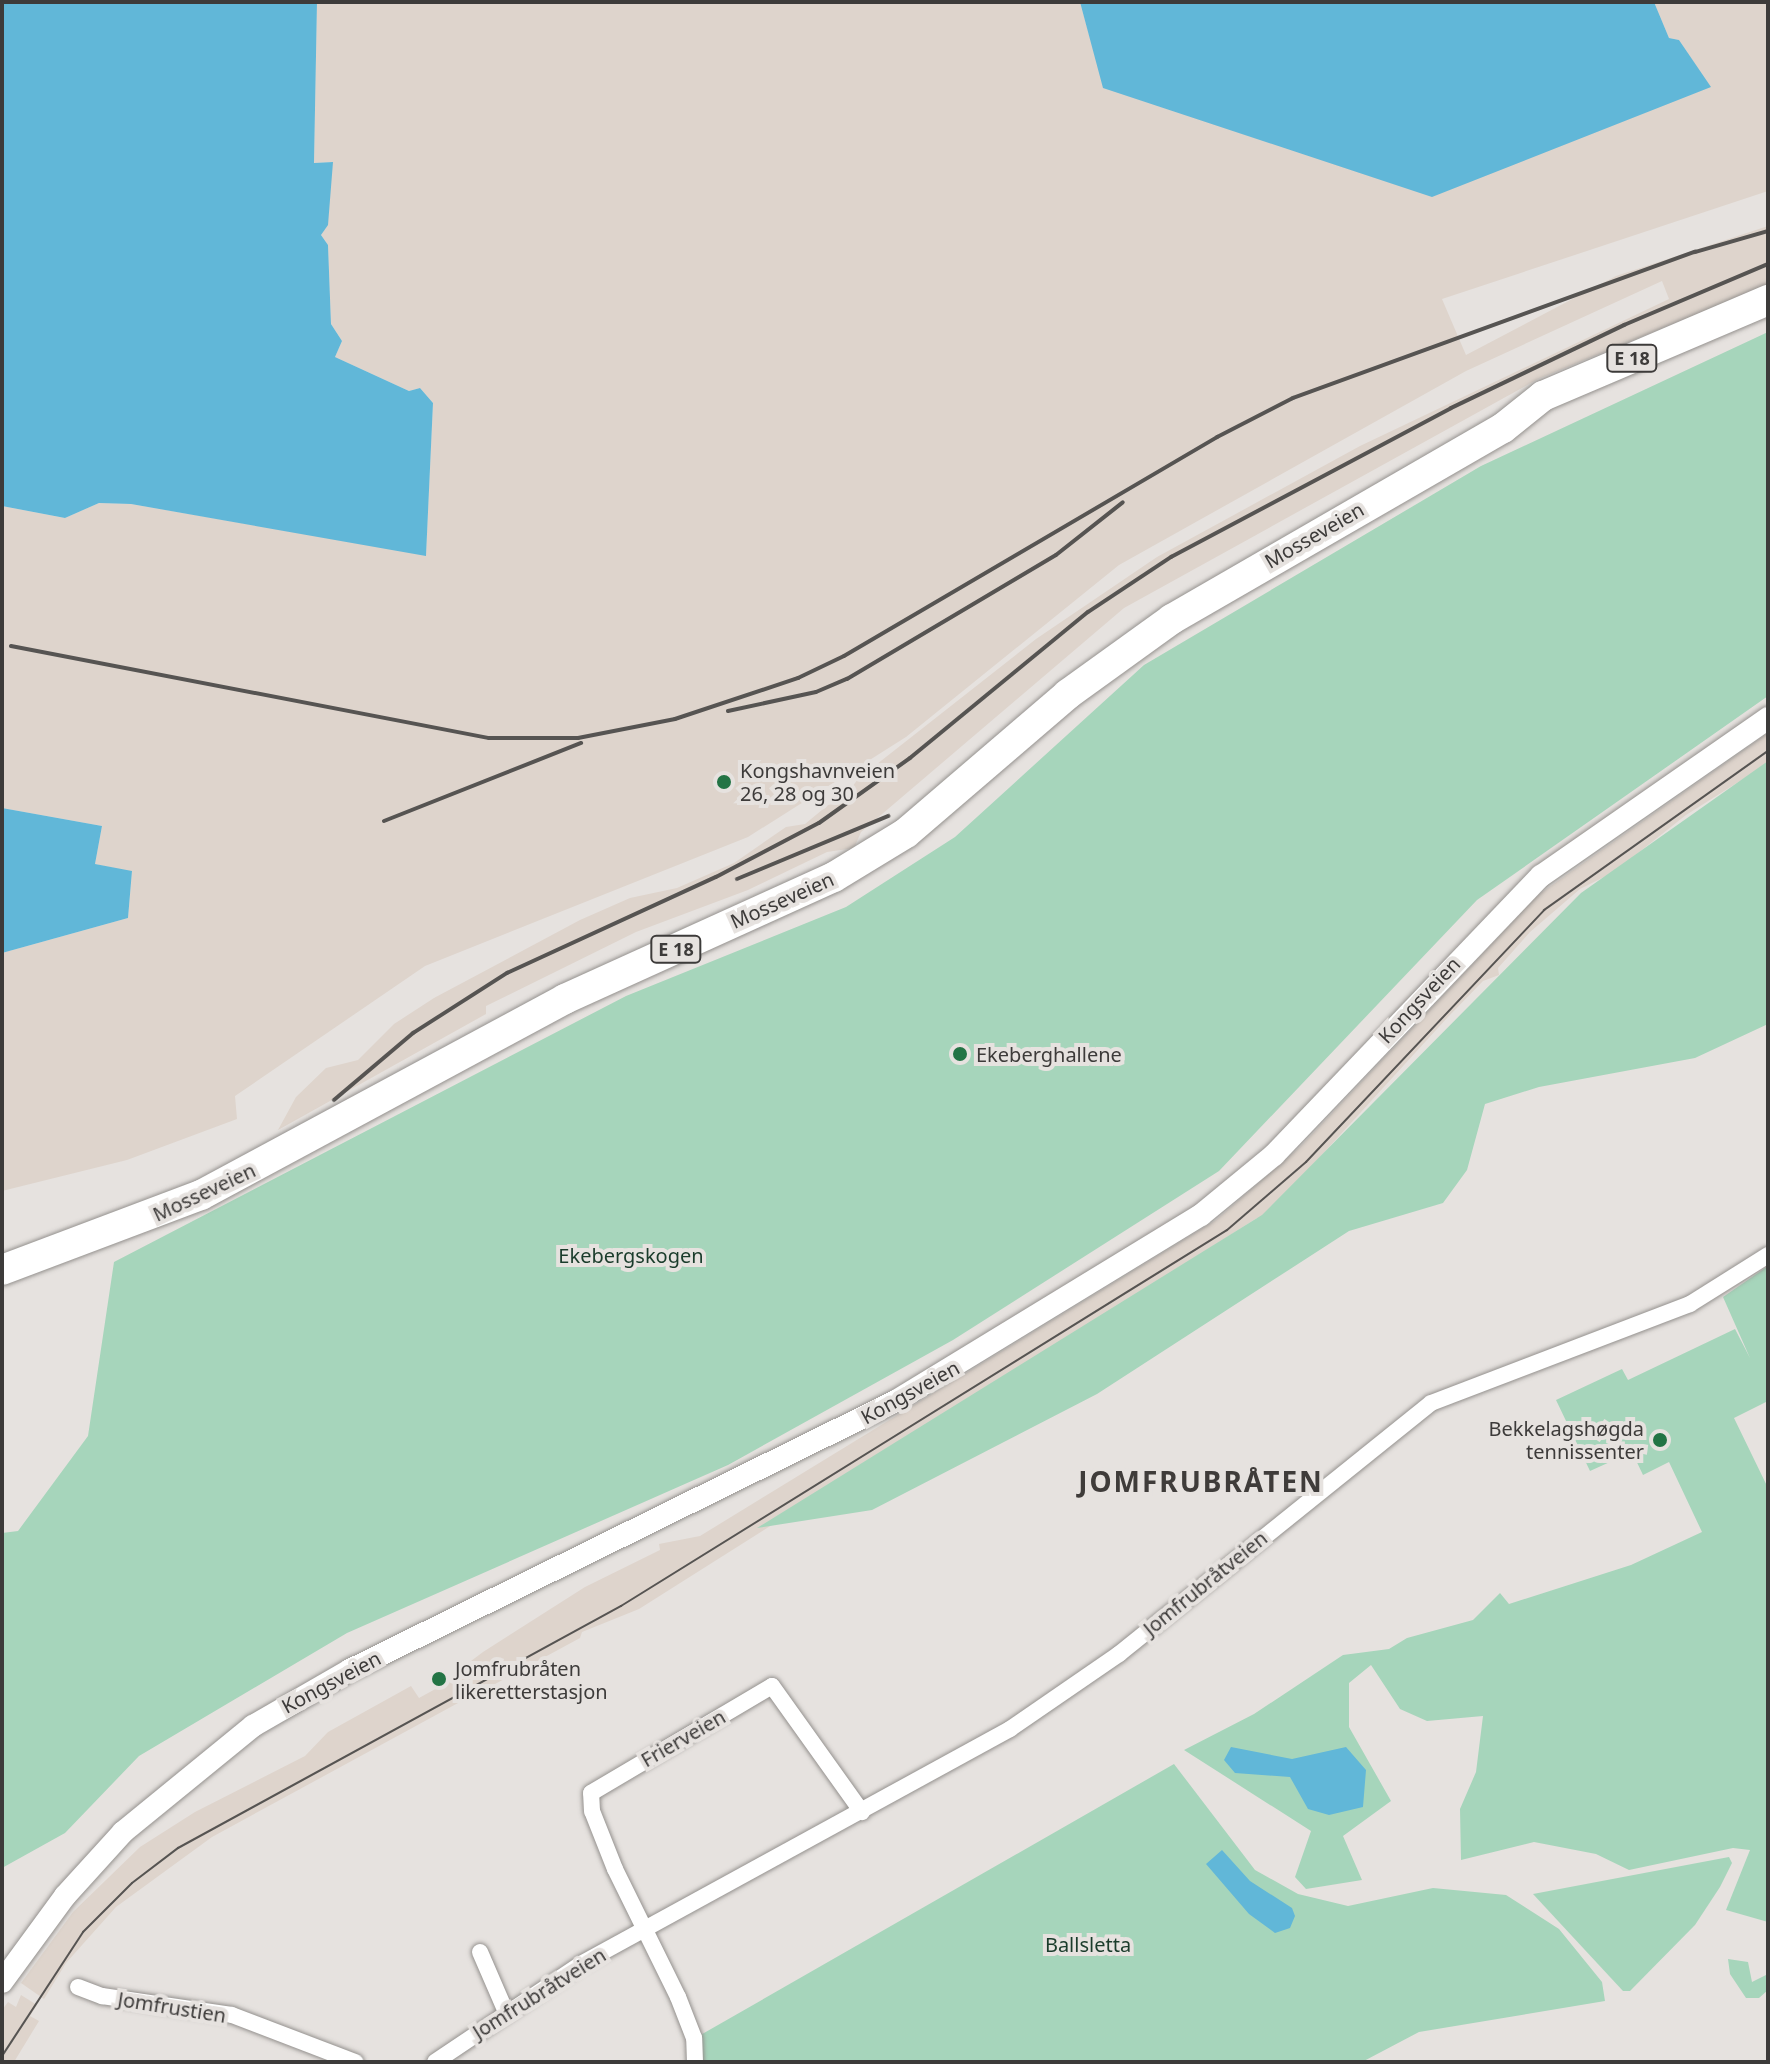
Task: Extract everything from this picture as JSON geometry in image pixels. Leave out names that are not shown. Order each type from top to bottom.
[{"type":"highway","name":"Mosseveien","points":[[1503,428],[1543,396],[1768,300]]},
{"type":"highway","name":"Mosseveien","points":[[2,1270],[201,1195],[565,999],[857,865],[921,821],[1068,694],[1136,643],[1503,428],[1768,320]]},
{"type":"main road","name":"Kongsveien","points":[[2,1982],[111,1843],[189,1773],[253,1726],[339,1676],[896,1401],[1201,1215],[1274,1155],[1541,876],[1768,718]]},
{"type":"street","name":"Jomfrubråtveien","points":[[435,2062],[506,2012],[646,1929],[1010,1729],[1091,1675],[1431,1403],[1690,1304],[1768,1255]]},
{"type":"street","name":"Frierveien","points":[[646,1929],[603,1840],[588,1799],[591,1793],[772,1686],[862,1812]]},
{"type":"street","points":[[646,1929],[694,2038],[695,2062]]},
{"type":"street","points":[[480,1952],[506,2012]]},
{"type":"street","name":"Jomfrustien","points":[[78,1987],[102,1996],[232,2015],[355,2062]]},
{"type":"shaded area","points":[[317,2],[1080,2],[1104,88],[1710,87],[1679,40],[1669,38],[1654,2],[1768,2],[1768,191],[1442,299],[1466,355],[1616,276],[1768,226],[1768,285],[1538,379],[1124,608],[861,832],[854,848],[827,852],[748,890],[636,932],[486,1006],[486,1014],[278,1130],[296,1097],[326,1068],[358,1060],[394,1024],[434,998],[580,920],[630,898],[677,888],[734,863],[786,827],[805,824],[828,805],[840,803],[858,779],[1036,639],[1157,557],[1360,446],[1669,299],[1662,281],[1466,371],[1119,565],[906,737],[748,837],[425,966],[235,1096],[237,1119],[127,1160],[2,1191],[2,953],[128,918],[132,872],[95,864],[102,826],[2,808],[2,506],[65,518],[99,503],[131,504],[426,555],[433,403],[420,388],[409,391],[335,357],[342,341],[331,324],[328,245],[321,235],[328,218],[332,162],[314,163]]},
{"type":"shaded area","points":[[1768,733],[1768,761],[1759,769],[1686,815],[1614,872],[1580,889],[1530,932],[1498,968],[1499,975],[1483,981],[1447,1018],[1264,1218],[1257,1218],[639,1609],[582,1632],[580,1638],[495,1684],[494,1694],[458,1703],[212,1837],[116,1907],[66,1963],[44,1999],[21,1983],[73,1912],[140,1847],[195,1812],[305,1756],[328,1732],[411,1686],[419,1698],[470,1670],[467,1664],[483,1652],[585,1587],[660,1550],[659,1544],[700,1536],[1216,1220],[1300,1147],[1538,895]]},
{"type":"shaded area","points":[[21,1995],[37,2005],[30,2016],[39,2021],[14,2062],[2,2062],[2,2010],[8,2002],[16,2007]]},
{"type":"green space","name":"Ekebergskogen","points":[[1768,332],[1768,696],[1477,900],[1219,1171],[953,1340],[728,1465],[347,1633],[139,1756],[65,1833],[2,1868],[2,1533],[18,1531],[88,1436],[114,1262],[626,996],[846,907],[955,837],[1144,665],[1481,466]]},
{"type":"green space","points":[[1768,761],[1768,1024],[1695,1058],[1539,1087],[1485,1104],[1467,1170],[1443,1203],[1349,1231],[1097,1394],[872,1510],[757,1528],[1262,1215],[1581,893]]},
{"type":"green space","points":[[1768,1266],[1768,1401],[1734,1418],[1768,1488],[1768,1922],[1726,1910],[1750,1850],[1733,1848],[1629,1870],[1596,1854],[1534,1842],[1461,1860],[1460,1809],[1476,1772],[1483,1716],[1427,1721],[1400,1709],[1371,1665],[1349,1683],[1349,1727],[1391,1801],[1343,1836],[1362,1880],[1306,1889],[1295,1877],[1311,1831],[1184,1750],[1254,1714],[1343,1655],[1389,1649],[1407,1638],[1473,1620],[1500,1593],[1509,1604],[1631,1565],[1702,1532],[1669,1462],[1643,1475],[1632,1452],[1590,1471],[1556,1400],[1622,1369],[1628,1380],[1735,1329],[1750,1358],[1723,1297]]},
{"type":"green space","name":"Ballsletta","points":[[1174,1764],[1255,1870],[1298,1894],[1348,1906],[1433,1888],[1506,1895],[1559,1929],[1602,1982],[1605,2001],[1419,2032],[1362,2062],[695,2062],[697,2037]]},
{"type":"green space","points":[[1729,1857],[1732,1863],[1720,1887],[1695,1925],[1630,1991],[1623,1991],[1533,1894]]},
{"type":"green space","points":[[1728,1959],[1748,1962],[1752,1982],[1768,1974],[1768,1990],[1759,1998],[1746,1998],[1730,1974]]},
{"type":"water","points":[[2,2],[317,2],[314,163],[333,162],[328,225],[321,235],[328,245],[331,324],[342,341],[335,357],[409,391],[420,388],[433,403],[426,556],[131,504],[99,503],[65,518],[2,506]]},
{"type":"water","points":[[1080,2],[1654,2],[1669,38],[1679,40],[1711,87],[1432,197],[1103,88]]},
{"type":"water","points":[[2,808],[102,826],[95,864],[132,871],[128,918],[2,953]]},
{"type":"water","points":[[1231,1747],[1292,1759],[1346,1747],[1366,1770],[1363,1807],[1329,1815],[1308,1809],[1290,1777],[1235,1773],[1224,1760]]},
{"type":"water","points":[[1222,1850],[1250,1881],[1292,1908],[1295,1916],[1290,1928],[1275,1933],[1249,1914],[1206,1864]]},
{"type":"tram line","points":[[2,2056],[83,1932],[132,1883],[178,1848],[621,1606],[1227,1230],[1306,1162],[1544,910],[1768,751]]},
{"type":"railway","points":[[11,646],[489,738],[578,738],[675,719],[798,678],[844,656],[1217,437],[1293,398],[1695,252],[1768,231]]},
{"type":"railway","points":[[334,1100],[413,1033],[507,973],[716,877],[819,823],[910,758],[1088,612],[1171,557],[1451,408],[1624,325],[1768,264]]},
{"type":"railway","points":[[728,711],[816,692],[847,679],[1056,555],[1123,502]]},
{"type":"railway","points":[[384,821],[581,743]]},
{"type":"railway","points":[[737,879],[888,816]]},
{"type":"place","name":"Kongshavnveien 26, 28 og 30","points":[[724,782]]},
{"type":"place","name":"Ekeberghallene","points":[[960,1054]]},
{"type":"place","name":"Bekkelagshøgda tennissenter","points":[[1660,1440]]},
{"type":"place","name":"Jomfrubråten likeretterstasjon","points":[[439,1679]]},
{"type":"district","name":"JOMFRUBRÅTEN","points":[[1201,1481]]}]
